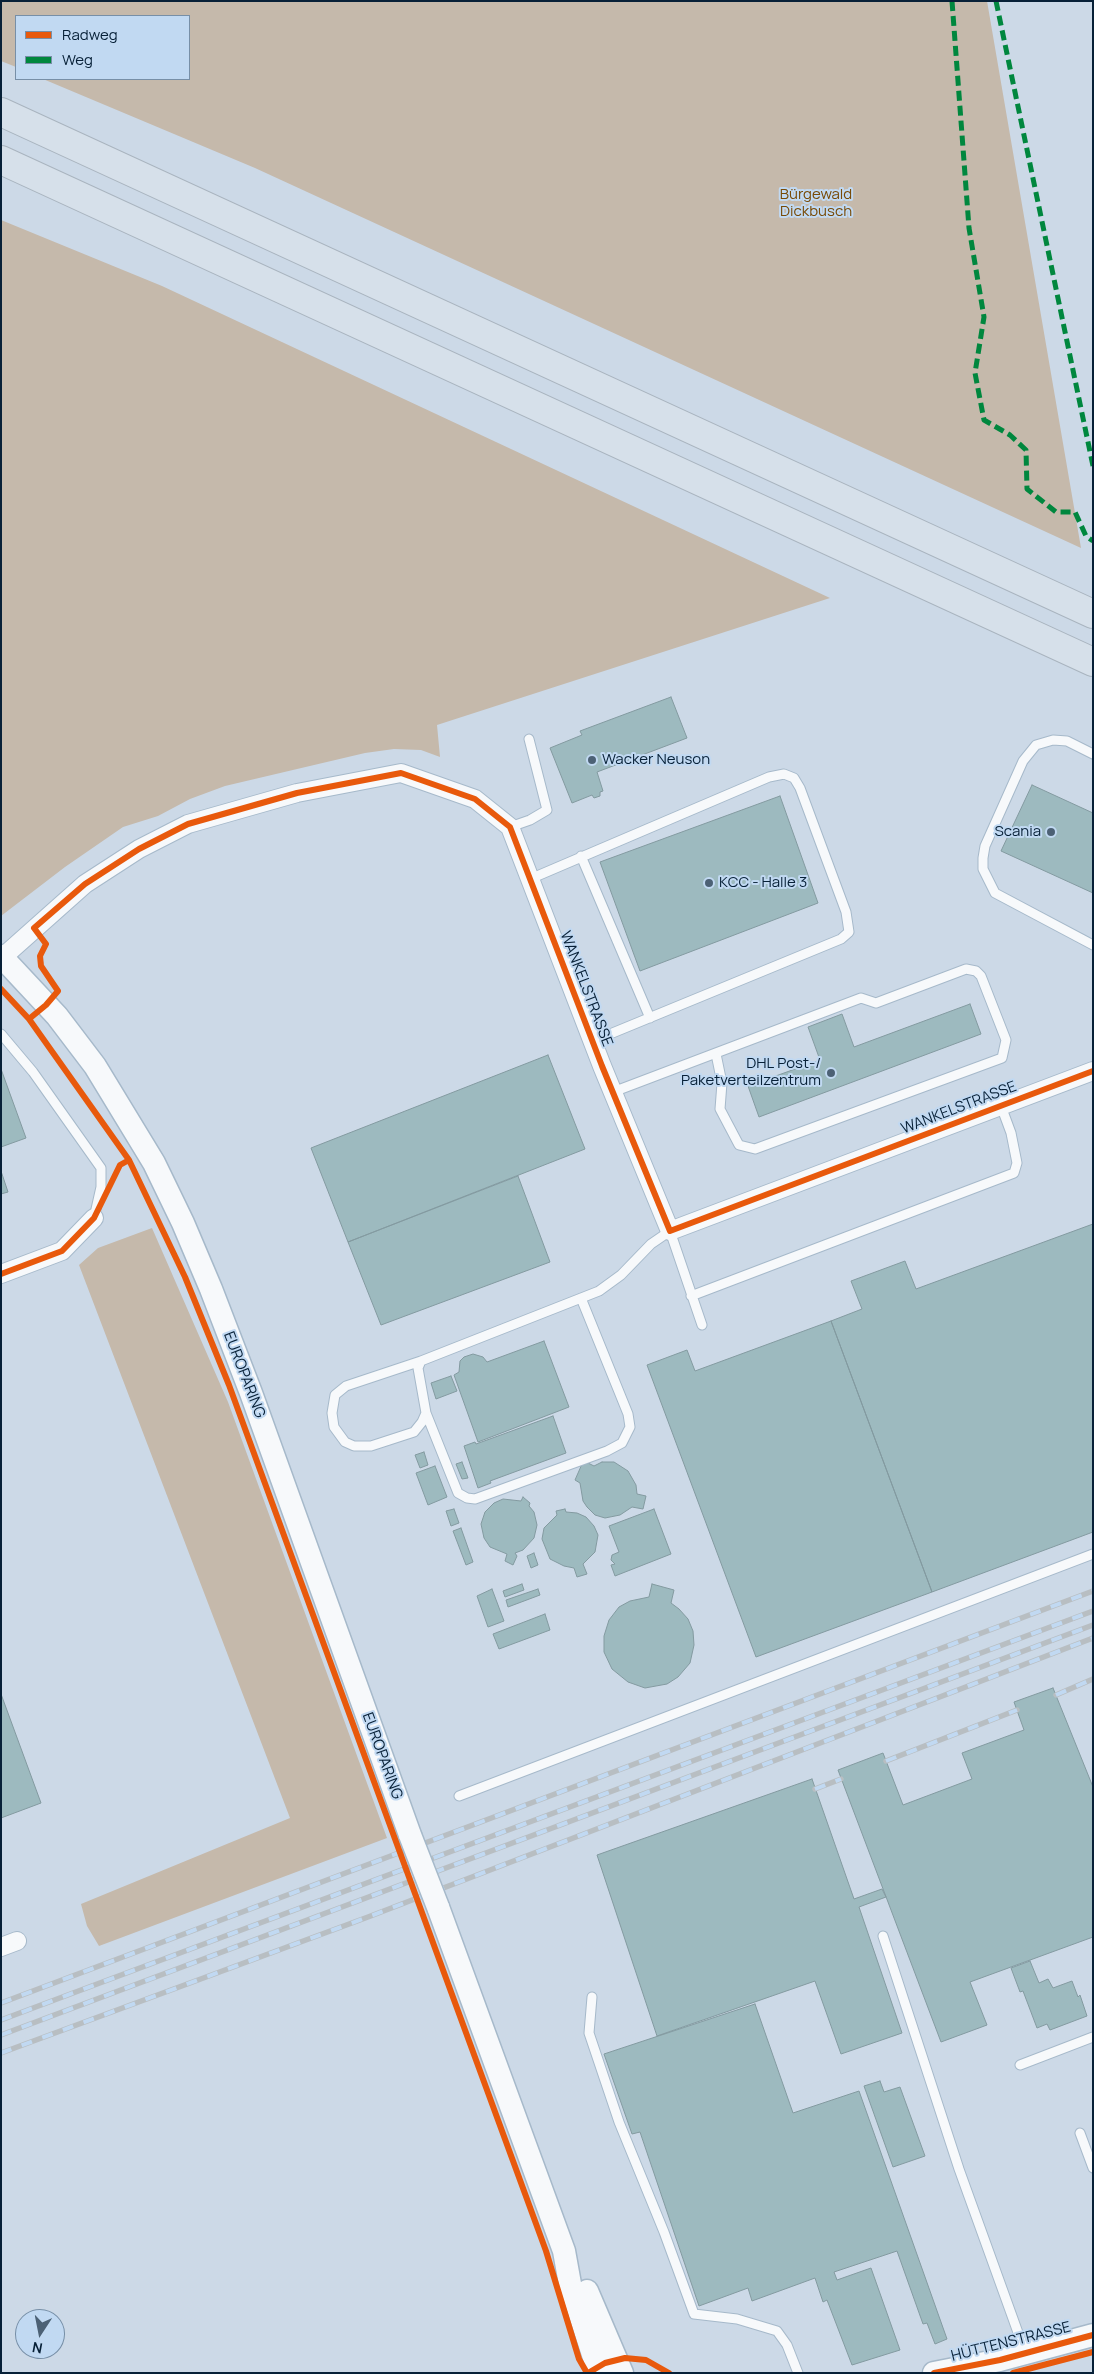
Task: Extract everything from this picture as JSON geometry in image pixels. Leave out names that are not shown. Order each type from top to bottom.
[{"type":"highway","points":[[1,112],[1093,614]]},
{"type":"highway","points":[[1,160],[1093,662]]},
{"type":"street","points":[[2,956],[85,884],[139,848],[188,824],[297,793],[401,773],[475,799],[510,827]]},
{"type":"street","name":"WANKELSTRASSE","points":[[510,827],[613,1092],[670,1231],[1093,1071]]},
{"type":"street","name":"EUROPARING","points":[[2,956],[57,1016],[95,1066],[154,1163],[183,1223],[211,1289],[251,1394],[410,1835],[564,2251]]},
{"type":"street","points":[[1,1274],[62,1251],[94,1218]]},
{"type":"street","points":[[564,2251],[570,2284],[599,2373]]},
{"type":"street","points":[[564,2251],[582,2278],[622,2373]]},
{"type":"street","name":"HÜTTENSTRASSE","points":[[934,2373],[1093,2334]]},
{"type":"lane","points":[[510,827],[530,820],[547,810],[528,739]]},
{"type":"lane","points":[[1093,754],[1067,741],[1053,740],[1036,745],[1022,761],[985,846],[983,858],[983,870],[995,893],[1093,945]]},
{"type":"lane","points":[[530,879],[769,777],[784,774],[794,778],[800,788],[847,918],[849,932],[841,939],[593,1041]]},
{"type":"lane","points":[[582,856],[650,1018]]},
{"type":"lane","points":[[613,1092],[860,998],[876,1003],[966,969],[976,971],[981,976],[1006,1040],[1002,1058],[755,1149],[739,1144],[720,1109],[722,1084],[716,1054]]},
{"type":"lane","points":[[1,1034],[33,1072],[101,1168],[102,1187],[94,1218]]},
{"type":"lane","points":[[692,1296],[1014,1173],[1017,1163],[1011,1133],[1001,1106]]},
{"type":"lane","points":[[426,1413],[414,1432],[371,1446],[354,1446],[345,1442],[334,1428],[332,1413],[335,1395],[346,1386],[421,1361],[599,1291],[621,1275],[651,1244],[670,1231],[702,1325]]},
{"type":"lane","points":[[421,1361],[418,1368],[426,1413],[458,1493],[467,1498],[475,1498],[607,1452],[622,1442],[629,1434],[628,1414],[581,1298]]},
{"type":"lane","points":[[459,1796],[1093,1554]]},
{"type":"lane","points":[[882,1936],[959,2169],[1025,2352]]},
{"type":"lane","points":[[592,1997],[589,2033],[619,2122],[664,2232],[694,2314],[737,2319],[777,2331],[798,2373]]},
{"type":"lane","points":[[1020,2064],[1093,2037]]},
{"type":"lane","points":[[1080,2133],[1093,2168]]},
{"type":"green space","name":"Bürgewald Dickbusch","points":[[1,1],[987,1],[1081,548],[255,168],[45,80],[190,80],[190,15],[15,15],[15,67],[1,61]]},
{"type":"green space","points":[[1,220],[162,286],[830,598],[437,725],[440,757],[421,750],[394,749],[365,753],[225,786],[190,799],[158,816],[123,827],[65,867],[1,916]]},
{"type":"green space","points":[[152,1228],[228,1402],[387,1838],[99,1946],[87,1926],[81,1904],[290,1818],[79,1265],[98,1248]]},
{"type":"building","name":"Wacker Neuson","points":[[671,697],[687,738],[597,772],[603,791],[600,792],[600,796],[594,798],[592,795],[572,803],[550,748],[582,735],[580,731]]},
{"type":"building","name":"Scania","points":[[1032,785],[1093,813],[1093,893],[1001,851]]},
{"type":"building","name":"KCC - Halle 3","points":[[780,796],[818,903],[640,971],[600,862]]},
{"type":"building","name":"DHL Post-/ Paketverteilzentrum","points":[[970,1004],[981,1034],[759,1117],[748,1086],[820,1060],[808,1027],[842,1014],[854,1047]]},
{"type":"building","points":[[548,1055],[585,1149],[348,1242],[311,1148]]},
{"type":"building","points":[[1,1069],[26,1138],[1,1147]]},
{"type":"building","points":[[1,1171],[8,1192],[1,1194]]},
{"type":"building","points":[[518,1176],[550,1262],[381,1325],[348,1242]]},
{"type":"building","points":[[1093,1224],[1093,1532],[932,1592],[831,1321],[862,1309],[851,1281],[905,1261],[916,1289]]},
{"type":"building","points":[[831,1321],[932,1592],[756,1657],[647,1365],[687,1350],[695,1371]]},
{"type":"building","points":[[544,1341],[569,1407],[478,1442],[454,1375],[459,1372],[460,1361],[464,1357],[473,1354],[483,1357],[487,1362]]},
{"type":"building","points":[[451,1376],[457,1391],[436,1399],[431,1383]]},
{"type":"building","points":[[553,1416],[566,1453],[490,1481],[491,1483],[478,1488],[464,1446],[475,1442],[476,1444]]},
{"type":"building","points":[[424,1452],[428,1465],[420,1468],[415,1455]]},
{"type":"building","points":[[462,1462],[468,1478],[462,1479],[456,1464]]},
{"type":"building","points":[[602,1462],[614,1462],[628,1471],[636,1485],[637,1494],[646,1496],[643,1509],[632,1507],[620,1515],[605,1518],[595,1515],[587,1507],[583,1501],[580,1483],[575,1480],[582,1464],[588,1463],[594,1466]]},
{"type":"building","points":[[435,1466],[447,1497],[428,1505],[416,1473]]},
{"type":"building","points":[[523,1497],[530,1503],[529,1506],[534,1512],[537,1525],[534,1538],[523,1550],[515,1553],[517,1556],[513,1565],[505,1561],[507,1554],[490,1547],[484,1538],[481,1524],[485,1512],[494,1503],[503,1499],[521,1501]]},
{"type":"building","points":[[454,1509],[459,1523],[451,1526],[446,1511]]},
{"type":"building","points":[[565,1509],[566,1512],[577,1513],[586,1517],[594,1526],[598,1535],[595,1552],[583,1564],[587,1574],[577,1577],[574,1568],[564,1566],[550,1559],[542,1539],[544,1528],[557,1515],[556,1511]]},
{"type":"building","points":[[654,1509],[671,1554],[615,1576],[611,1565],[615,1564],[611,1560],[612,1555],[619,1552],[609,1526]]},
{"type":"building","points":[[461,1528],[473,1562],[466,1565],[453,1531]]},
{"type":"building","points":[[534,1553],[538,1565],[531,1568],[527,1556]]},
{"type":"building","points":[[522,1584],[524,1590],[505,1597],[503,1591]]},
{"type":"building","points":[[652,1584],[674,1590],[671,1603],[688,1619],[693,1631],[694,1645],[690,1663],[678,1677],[667,1684],[645,1688],[628,1682],[612,1669],[604,1652],[604,1636],[609,1620],[619,1607],[630,1601],[649,1597]]},
{"type":"building","points":[[492,1589],[504,1621],[488,1627],[477,1596]]},
{"type":"building","points":[[538,1589],[540,1595],[508,1607],[506,1600]]},
{"type":"building","points":[[545,1614],[550,1630],[499,1649],[493,1634]]},
{"type":"building","points":[[1053,1688],[1093,1787],[1093,1937],[970,1982],[987,2025],[941,2042],[838,1770],[883,1753],[903,1805],[972,1779],[962,1753],[1024,1730],[1014,1702]]},
{"type":"building","points":[[1,1694],[41,1803],[1,1818]]},
{"type":"building","points":[[812,1779],[854,1899],[882,1889],[886,1897],[859,1907],[902,2033],[841,2054],[815,1981],[657,2036],[597,1855]]},
{"type":"building","points":[[1030,1961],[1039,1983],[1048,1979],[1053,1988],[1072,1981],[1078,1997],[1080,1995],[1087,2016],[1050,2030],[1047,2024],[1037,2028],[1023,1991],[1020,1992],[1011,1968]]},
{"type":"building","points":[[755,2004],[793,2113],[859,2091],[947,2339],[935,2344],[927,2323],[923,2324],[897,2251],[834,2272],[837,2280],[871,2268],[900,2350],[852,2365],[827,2300],[823,2302],[815,2278],[752,2301],[748,2288],[699,2306],[640,2132],[632,2134],[604,2054]]},
{"type":"building","points":[[880,2081],[884,2092],[900,2087],[925,2156],[893,2167],[864,2086]]},
{"type":"railway","points":[[1,2003],[1093,1591]]},
{"type":"railway","points":[[1,2020],[1093,1611]]},
{"type":"railway","points":[[1,2035],[1093,1625]]},
{"type":"railway","points":[[1,2053],[368,1917],[1093,1638]]},
{"type":"railway","points":[[1056,1695],[1093,1679]]},
{"type":"railway","points":[[886,1761],[1017,1710]]},
{"type":"railway","points":[[815,1789],[841,1779]]},
{"type":"marked path","points":[[952,1],[969,228],[984,317],[975,373],[984,420],[1010,435],[1026,450],[1027,489],[1056,512],[1075,512],[1086,536],[1093,541]]},
{"type":"marked path","points":[[996,1],[1093,466]]},
{"type":"cycle path","points":[[29,1019],[46,1005],[58,991],[41,966],[40,956],[46,944],[34,928],[85,884],[139,849],[188,824],[297,793],[401,773],[475,799],[510,827],[602,1066],[670,1231],[1093,1071]]},
{"type":"cycle path","points":[[1,989],[29,1019],[129,1160],[185,1277],[229,1385],[546,2251],[579,2359],[587,2373]]},
{"type":"cycle path","points":[[1,1274],[62,1251],[94,1218],[120,1165],[129,1160]]},
{"type":"cycle path","points":[[934,2373],[1000,2360],[1093,2335]]},
{"type":"cycle path","points":[[1013,2373],[1093,2352]]},
{"type":"cycle path","points":[[588,2373],[605,2363],[625,2358],[646,2360],[669,2373]]},
{"type":"place","name":"Wacker Neuson","points":[[592,760]]},
{"type":"place","name":"Scania","points":[[1051,832]]},
{"type":"place","name":"KCC - Halle 3","points":[[709,883]]},
{"type":"place","name":"DHL Post-/ Paketverteilzentrum","points":[[831,1073]]}]
